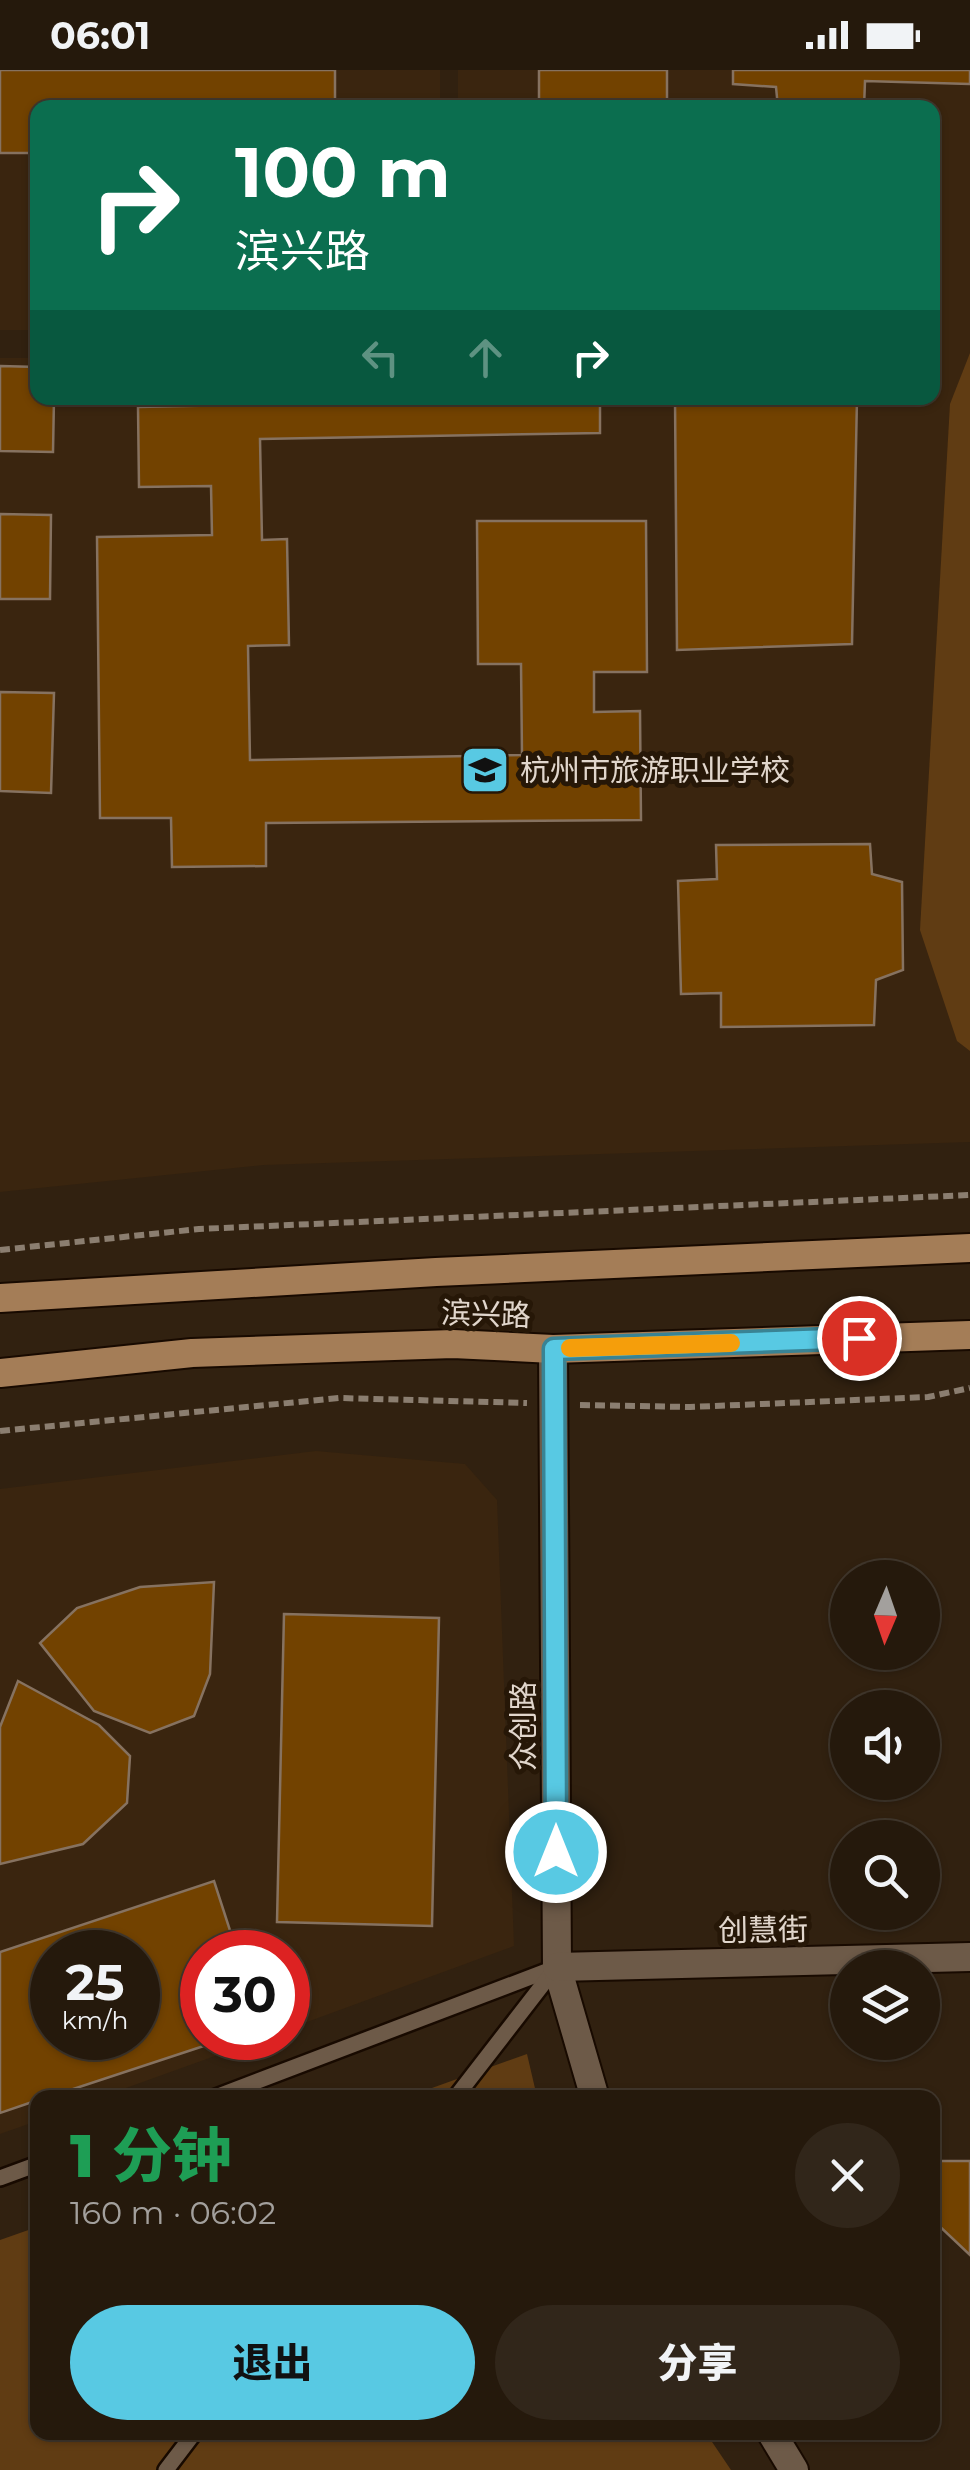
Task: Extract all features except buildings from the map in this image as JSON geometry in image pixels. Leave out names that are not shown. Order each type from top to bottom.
[{"type":"main road","name":"滨兴路","points":[[0,1298],[436,1272],[970,1248]]},
{"type":"main road","name":"滨兴路","points":[[0,1373],[192,1353],[453,1344],[554,1349],[970,1335]]},
{"type":"street","name":"众创路","points":[[554,1349],[557,1967],[593,2090]]},
{"type":"street","name":"创慧街","points":[[557,1967],[970,1957]]},
{"type":"street","points":[[775,2440],[794,2470]]},
{"type":"lane","points":[[234,2090],[557,1967]]},
{"type":"lane","points":[[462,2090],[557,1967]]},
{"type":"lane","points":[[0,2178],[30,2167]]},
{"type":"lane","points":[[166,2470],[189,2440]]},
{"type":"path","points":[[0,1250],[199,1229],[970,1195]]},
{"type":"path","points":[[0,1432],[340,1398],[690,1407],[928,1396],[970,1388]]},
{"type":"shaded area","points":[[0,70],[440,70],[440,100],[30,100],[30,330],[0,330]]},
{"type":"shaded area","name":"杭州市旅游职业学校","points":[[458,70],[970,70],[970,1142],[264,1165],[0,1192],[0,358],[30,358],[30,405],[940,405],[940,100],[458,100]]},
{"type":"shaded area","points":[[970,353],[970,1051],[957,1041],[920,930],[950,404]]},
{"type":"shaded area","points":[[316,1451],[465,1464],[497,1500],[514,1946],[310,2021],[310,1930],[180,1930],[180,2060],[204,2060],[120,2090],[30,2090],[30,2123],[0,2134],[0,1489]]},
{"type":"shaded area","points":[[527,2054],[535,2090],[426,2090]]},
{"type":"shaded area","points":[[30,2229],[30,2440],[711,2440],[731,2470],[0,2470],[0,2240]]},
{"type":"slow traffic","points":[[570,1348],[731,1343]]},
{"type":"place","name":"杭州市旅游职业学校","points":[[485,770]]},
{"type":"route","points":[[556,1852],[554,1349],[859,1338]]}]
